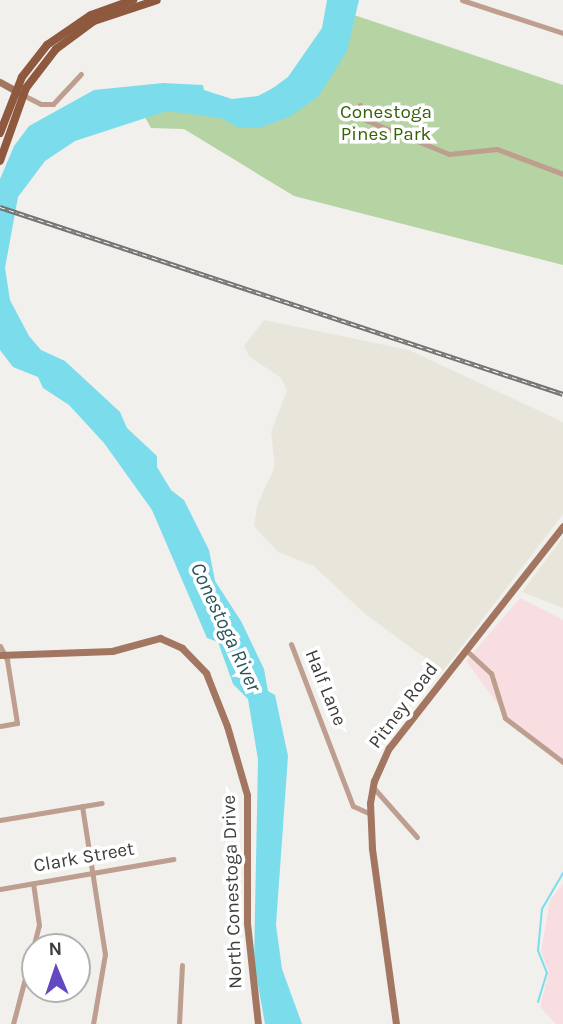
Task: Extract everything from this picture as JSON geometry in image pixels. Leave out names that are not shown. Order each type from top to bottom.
[{"type":"main road","points":[[0,133],[36,57],[63,31],[98,11],[133,0]]},
{"type":"main road","points":[[0,161],[19,93],[43,63],[74,33],[101,18],[158,0]]},
{"type":"street","points":[[462,0],[563,33]]},
{"type":"street","points":[[0,82],[41,104],[53,104],[81,74]]},
{"type":"street","points":[[360,105],[363,119],[449,154],[497,149],[563,174]]},
{"type":"street","name":"Pitney Road","points":[[396,1024],[369,813],[372,786],[389,748],[563,526]]},
{"type":"street","name":"North Conestoga Drive","points":[[2,655],[112,651],[155,638],[182,648],[211,682],[247,795],[247,935],[258,1024]]},
{"type":"street","name":"Half Lane","points":[[291,644],[353,806],[369,813]]},
{"type":"street","points":[[0,646],[17,723],[0,726]]},
{"type":"street","points":[[467,651],[491,673],[505,718],[563,762]]},
{"type":"street","points":[[372,786],[417,837]]},
{"type":"street","points":[[0,820],[102,803]]},
{"type":"street","points":[[82,806],[106,954],[93,1024]]},
{"type":"street","name":"Clark Street","points":[[0,889],[173,859]]},
{"type":"street","points":[[13,1024],[39,925],[33,883]]},
{"type":"street","points":[[179,1024],[182,965]]},
{"type":"shaded area","points":[[264,320],[409,350],[563,422],[563,514],[443,671],[365,614],[314,566],[278,552],[254,526],[257,506],[275,466],[271,432],[287,390],[281,378],[249,356],[244,346]]},
{"type":"shaded area","points":[[563,537],[563,608],[522,592]]},
{"type":"shaded area","points":[[520,598],[563,620],[563,759],[509,719],[466,661]]},
{"type":"shaded area","points":[[563,884],[563,1024],[556,1024],[540,1007],[549,972],[541,952],[550,900]]},
{"type":"green space","name":"Conestoga Pines Park","points":[[354,15],[563,85],[563,265],[294,196],[184,129],[151,128],[136,101],[281,99]]},
{"type":"water","name":"Conestoga River","points":[[327,0],[359,0],[347,51],[318,97],[289,117],[259,128],[239,128],[221,118],[167,111],[75,141],[45,161],[18,197],[5,268],[10,300],[29,336],[41,350],[65,361],[120,412],[127,428],[157,456],[157,467],[171,490],[184,500],[209,550],[215,581],[241,621],[264,669],[268,691],[275,695],[288,756],[276,925],[282,969],[302,1024],[265,1024],[254,963],[258,760],[248,699],[233,684],[218,642],[207,638],[152,510],[104,443],[69,405],[43,388],[38,377],[13,367],[0,350],[0,179],[14,146],[29,126],[94,90],[163,83],[203,85],[204,90],[232,99],[258,96],[273,88],[288,77],[322,28]]},
{"type":"waterway","points":[[538,1002],[547,973],[538,951],[542,909],[563,873]]},
{"type":"railway","points":[[0,207],[563,394]]}]
